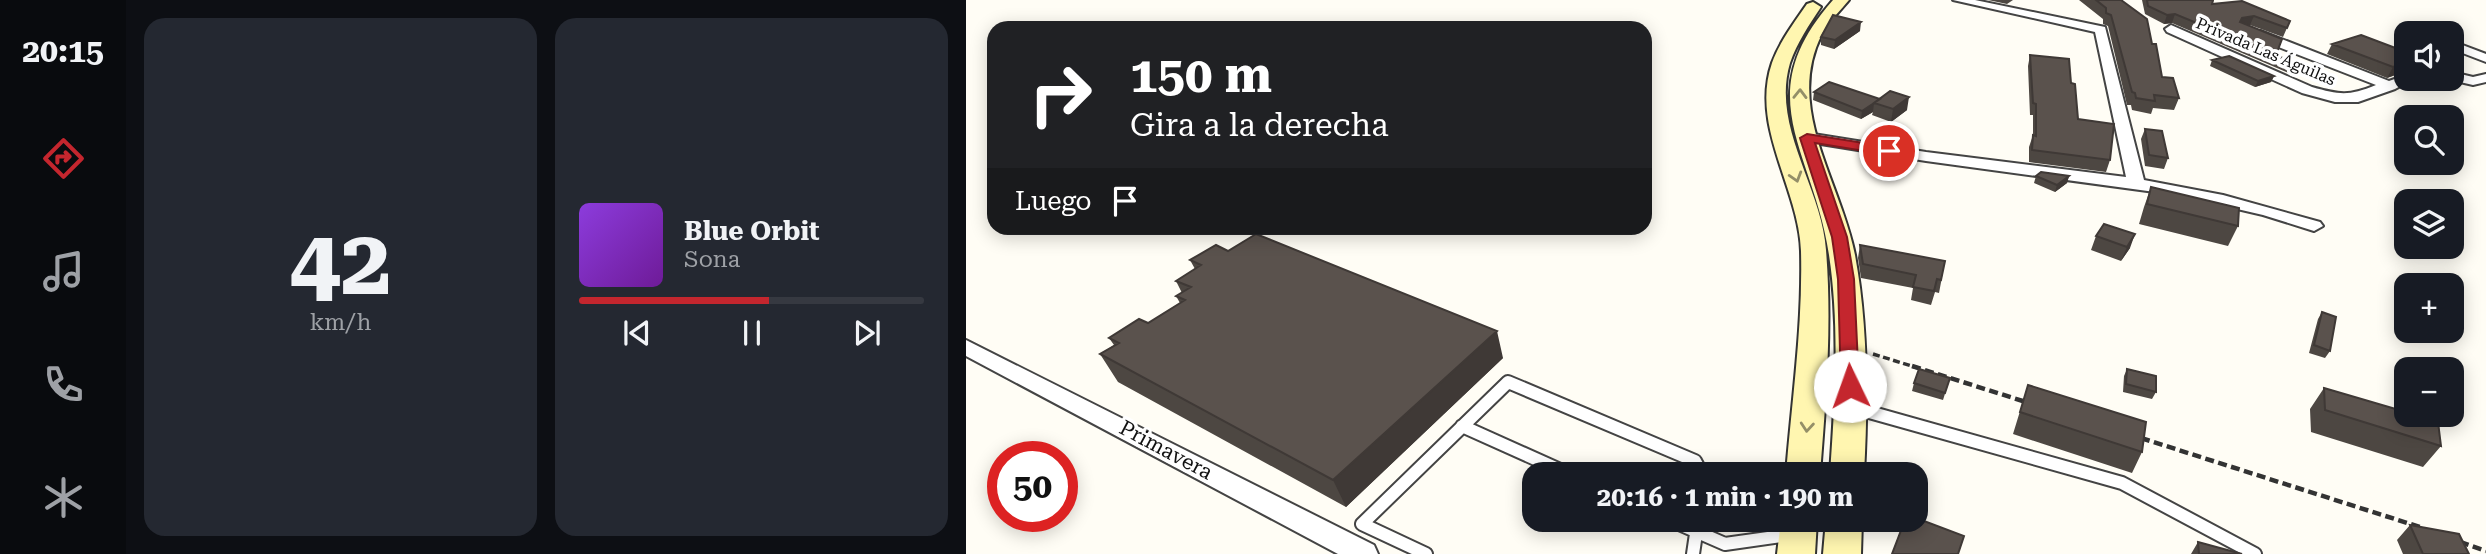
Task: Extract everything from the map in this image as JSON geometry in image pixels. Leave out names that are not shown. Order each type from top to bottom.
[{"type":"main road","points":[[1804,462],[1813,333],[1815,276],[1812,233],[1783,133],[1777,83],[1782,60],[1792,37],[1818,0]]},
{"type":"main road","points":[[1841,0],[1814,33],[1805,53],[1799,106],[1840,237],[1846,279],[1851,406],[1848,462]]},
{"type":"main road","points":[[1842,554],[1843,532]]},
{"type":"street","points":[[1959,0],[2101,30],[2136,183]]},
{"type":"street","name":"Privada Las Águilas","points":[[2171,29],[2307,90],[2334,99],[2353,99],[2394,84]]},
{"type":"street","name":"Privada Las Águilas","points":[[2245,30],[2390,86]]},
{"type":"street","points":[[2464,50],[2486,58]]},
{"type":"street","points":[[2464,79],[2473,81],[2486,78]]},
{"type":"street","points":[[1807,138],[1943,159],[2136,183],[2243,204],[2314,226]]},
{"type":"street","name":"Primavera","points":[[966,347],[1364,554]]},
{"type":"lane","points":[[1426,554],[1362,524],[1508,382],[1696,462]]},
{"type":"lane","points":[[1851,406],[2122,483],[2255,554]]},
{"type":"lane","points":[[1462,426],[1542,462]]},
{"type":"lane","points":[[1693,554],[1696,532]]},
{"type":"lane","points":[[1706,532],[1725,544],[1798,536]]},
{"type":"path","points":[[1848,346],[2029,403]]},
{"type":"path","points":[[2134,435],[2372,510],[2435,533]]},
{"type":"path","points":[[2448,537],[2486,551]]},
{"type":"building","points":[[2096,0],[2121,0],[2147,19],[2152,44],[2156,44],[2162,77],[2173,78],[2179,98],[2154,95],[2155,101],[2136,98],[2111,15],[2106,13],[2106,8]]},
{"type":"building","points":[[2147,0],[2213,0],[2212,4],[2242,1],[2290,21],[2287,28],[2254,16],[2242,18],[2240,22],[2282,39],[2276,55],[2298,65],[2175,14],[2167,15],[2148,6]]},
{"type":"building","points":[[1833,15],[1861,22],[1835,40],[1821,37]]},
{"type":"building","points":[[2361,35],[2394,47],[2394,67],[2393,67],[2332,44]]},
{"type":"building","points":[[2030,55],[2069,59],[2071,83],[2075,84],[2078,119],[2114,124],[2110,160],[2032,150],[2033,135],[2036,136],[2036,104],[2033,103]]},
{"type":"building","points":[[2229,56],[2274,76],[2258,81],[2212,60]]},
{"type":"building","points":[[1829,82],[1880,99],[1862,111],[1814,92]]},
{"type":"building","points":[[1890,91],[1909,97],[1893,109],[1874,103]]},
{"type":"building","points":[[2145,129],[2162,131],[2168,158],[2149,155]]},
{"type":"building","points":[[2041,172],[2069,176],[2057,185],[2036,176]]},
{"type":"building","points":[[2151,187],[2239,208],[2238,226],[2147,204]]},
{"type":"building","points":[[2104,224],[2135,234],[2127,247],[2096,236]]},
{"type":"building","points":[[1258,235],[1497,331],[1333,480],[1100,354],[1119,343],[1109,338],[1139,319],[1148,323],[1185,300],[1176,296],[1191,287],[1176,281],[1201,265],[1190,260],[1216,245],[1228,251]]},
{"type":"building","points":[[1860,245],[1945,261],[1941,280],[1937,279],[1934,291],[1913,287],[1916,275],[1863,264]]},
{"type":"building","points":[[2322,312],[2336,317],[2330,351],[2314,345]]},
{"type":"building","points":[[1919,369],[1950,378],[1945,393],[1914,383]]},
{"type":"building","points":[[2127,369],[2156,376],[2156,392],[2126,384]]},
{"type":"building","points":[[2028,385],[2146,422],[2142,452],[2020,412]]},
{"type":"building","points":[[2324,388],[2394,408],[2394,427],[2439,427],[2441,446],[2325,410]]},
{"type":"building","points":[[1928,522],[1964,536],[1958,554],[1892,554],[1900,532],[1928,532]]},
{"type":"building","points":[[2410,525],[2459,534],[2469,554],[2423,554]]},
{"type":"building","points":[[2198,542],[2242,554],[2199,554]]},
{"type":"route","points":[[1850,386],[1846,279],[1840,237],[1807,138],[1889,151]]}]
